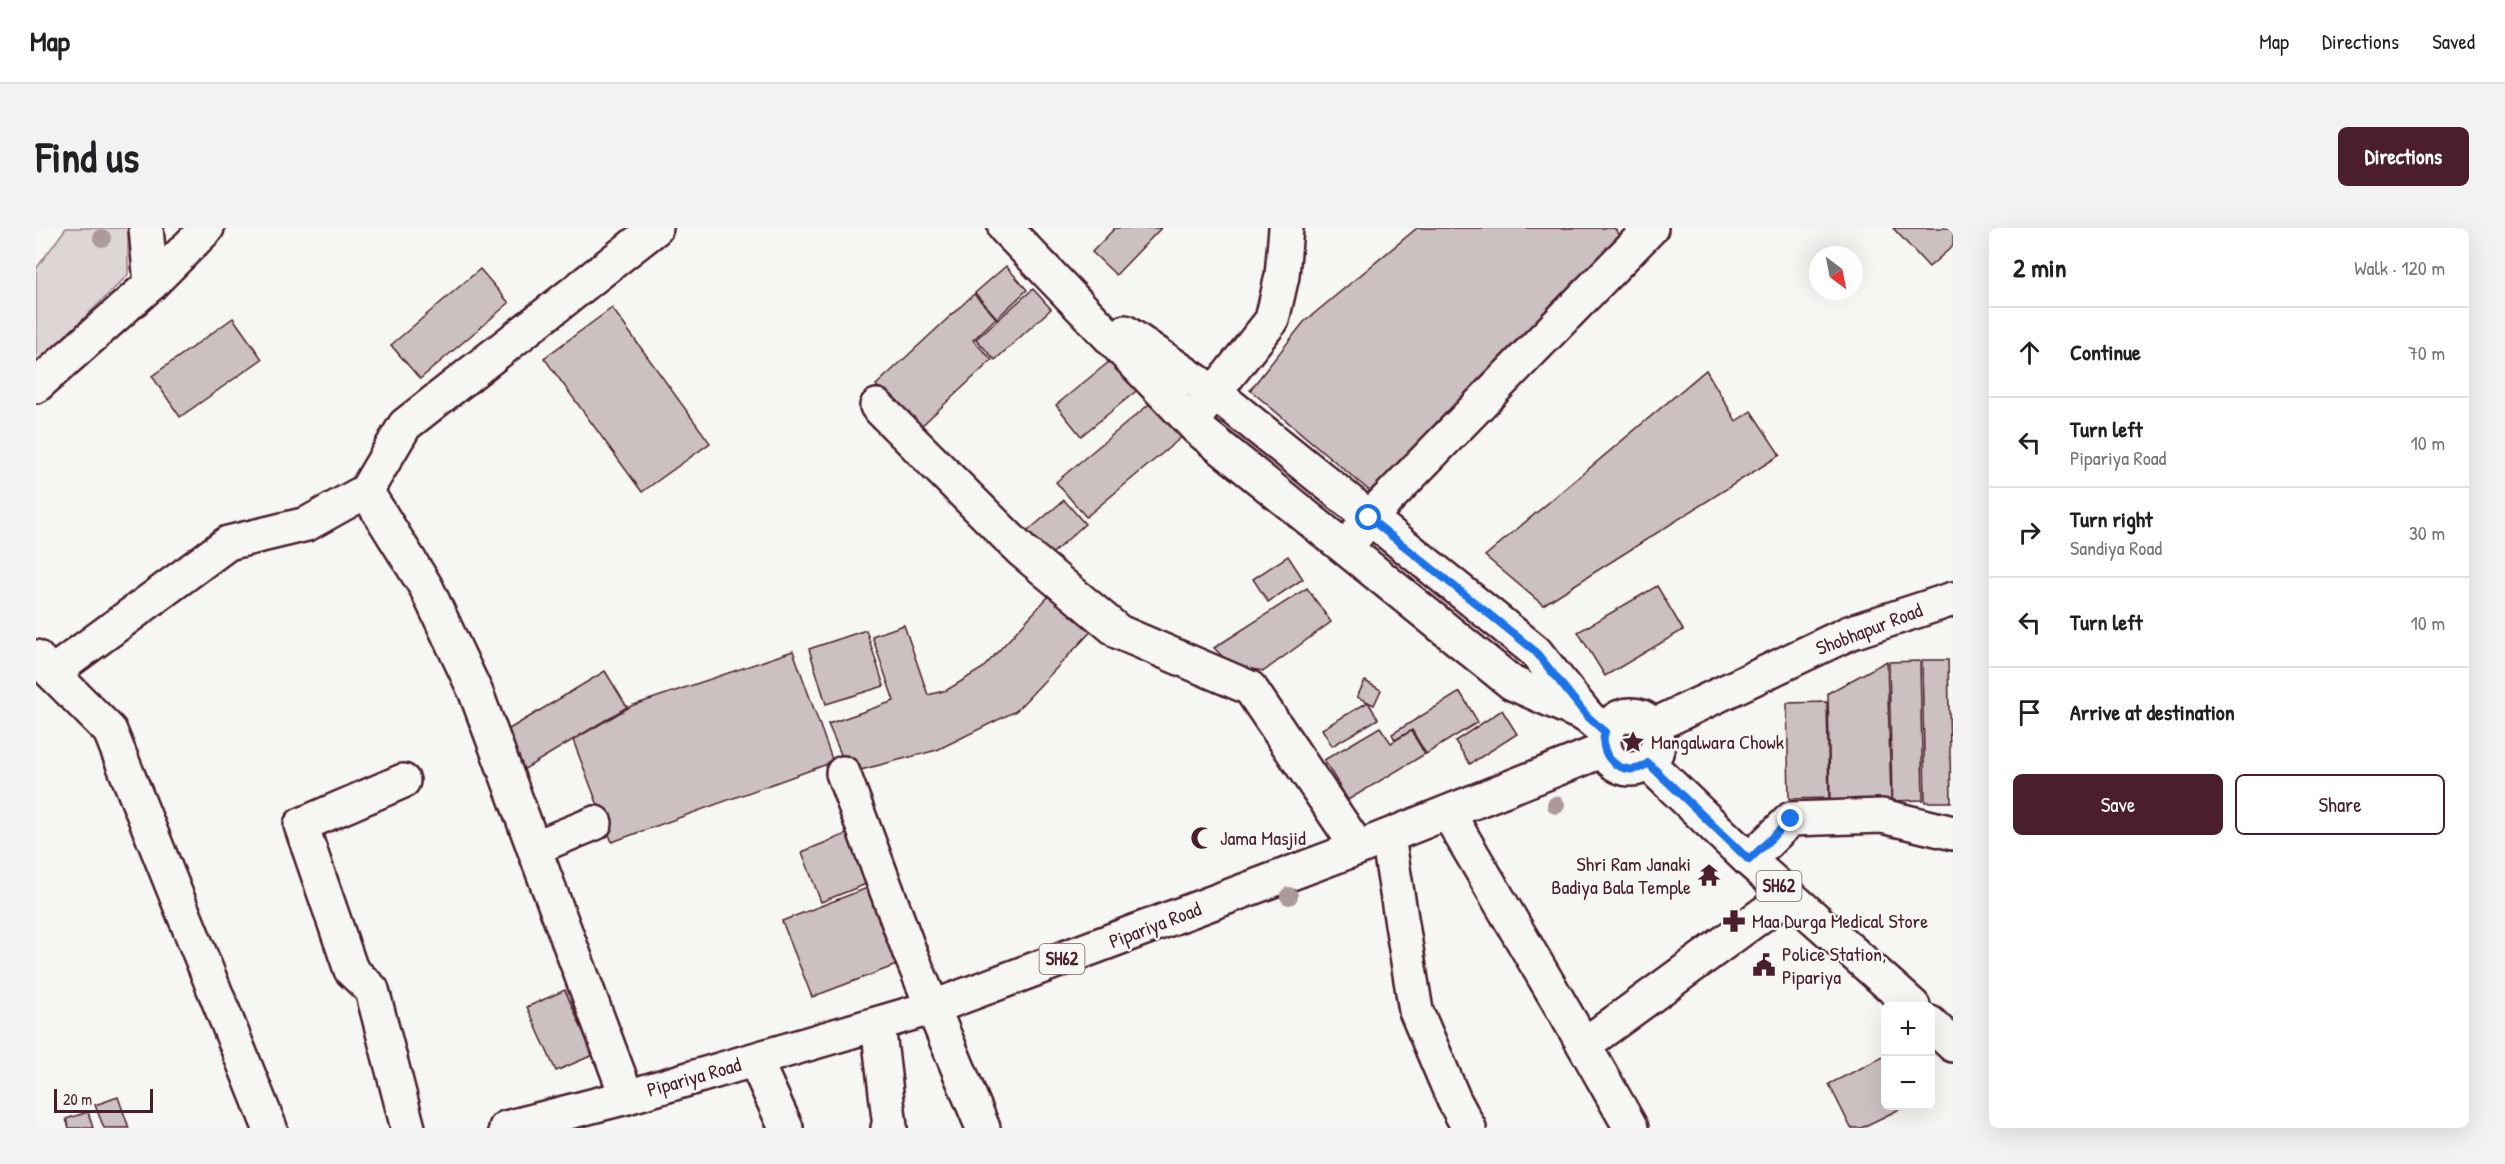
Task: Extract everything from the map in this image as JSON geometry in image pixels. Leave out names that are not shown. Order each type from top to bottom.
[{"type":"main road","points":[[146,228],[151,284]]},
{"type":"main road","points":[[36,387],[151,284],[207,228]]},
{"type":"main road","points":[[270,1128],[110,731],[44,665],[228,543],[307,524],[366,491],[405,425],[656,228]]},
{"type":"main road","points":[[1005,228],[1192,422],[1512,683],[1599,733]]},
{"type":"main road","points":[[1192,422],[1272,320],[1282,276],[1286,228]]},
{"type":"main road","points":[[1346,549],[1369,518],[1651,228]]},
{"type":"main road","points":[[1069,294],[1214,393],[1535,651],[1599,733],[1608,758],[1622,768],[1632,770],[1648,763],[1656,752],[1657,734],[1653,726],[1639,716],[1625,715],[1599,733]]},
{"type":"main road","points":[[877,406],[1022,551],[1119,632],[1250,688],[1358,848]]},
{"type":"main road","points":[[366,491],[426,587],[476,693],[627,1097]]},
{"type":"main road","name":"Shobhapur Road","points":[[1653,726],[1849,633],[1953,599]]},
{"type":"main road","name":"Shobhapur Road","points":[[1787,663],[1953,614]]},
{"type":"main road","name":"Pipariya Road","points":[[507,1128],[627,1097],[934,1007],[1448,813],[1599,733]]},
{"type":"main road","name":"SH62","points":[[1648,763],[1749,860],[1909,1002]]},
{"type":"main road","points":[[843,773],[910,953],[983,1128]]},
{"type":"main road","points":[[403,782],[301,825],[351,970],[372,990],[408,1128]]},
{"type":"main road","points":[[1448,813],[1631,1128]]},
{"type":"main road","points":[[1749,860],[1791,819],[1882,816],[1953,833]]},
{"type":"main road","points":[[534,848],[595,823]]},
{"type":"main road","points":[[1388,837],[1416,1011],[1454,1100],[1469,1128]]},
{"type":"main road","points":[[1584,1045],[1789,895]]},
{"type":"main road","points":[[878,1024],[889,1128]]},
{"type":"main road","points":[[1935,1028],[1953,1045]]},
{"type":"main road","points":[[755,1060],[786,1128]]},
{"type":"shaded area","points":[[66,228],[128,228],[128,275],[36,365],[36,269]]},
{"type":"building","points":[[1115,228],[1161,228],[1116,275],[1092,252]]},
{"type":"building","points":[[1417,228],[1614,228],[1622,237],[1378,498],[1250,390],[1304,322]]},
{"type":"building","points":[[1893,228],[1953,228],[1953,246],[1929,267]]},
{"type":"building","points":[[1006,266],[1027,290],[997,318],[975,293]]},
{"type":"building","points":[[480,269],[509,303],[420,379],[391,345]]},
{"type":"building","points":[[1033,289],[1051,309],[995,360],[976,339]]},
{"type":"building","points":[[974,294],[996,318],[973,340],[992,360],[918,429],[876,385]]},
{"type":"building","points":[[612,308],[710,443],[642,492],[544,358]]},
{"type":"building","points":[[233,318],[262,359],[180,417],[152,376]]},
{"type":"building","points":[[1115,357],[1140,388],[1081,436],[1056,405]]},
{"type":"building","points":[[1706,370],[1736,421],[1751,411],[1780,455],[1543,605],[1485,556]]},
{"type":"building","points":[[1153,401],[1183,436],[1086,517],[1056,482]]},
{"type":"building","points":[[1064,500],[1085,524],[1045,560],[1023,535]]},
{"type":"building","points":[[1288,556],[1303,579],[1268,602],[1253,579]]},
{"type":"building","points":[[1058,586],[1100,622],[1016,711],[937,750],[849,773],[828,724],[894,701],[872,636],[904,625],[928,695],[947,690],[983,668]]},
{"type":"building","points":[[1657,586],[1683,630],[1605,676],[1578,632]]},
{"type":"building","points":[[1307,588],[1331,622],[1264,671],[1232,666],[1214,648]]},
{"type":"building","points":[[866,630],[884,686],[826,704],[809,649]]},
{"type":"building","points":[[793,651],[833,762],[612,842],[573,740],[631,706]]},
{"type":"building","points":[[1922,660],[1948,660],[1951,802],[1925,802]]},
{"type":"building","points":[[1887,661],[1891,799],[1830,801],[1828,693]]},
{"type":"building","points":[[1920,661],[1923,800],[1892,801],[1889,662]]},
{"type":"building","points":[[605,671],[627,707],[523,770],[501,734]]},
{"type":"building","points":[[1365,681],[1381,690],[1374,705],[1357,697]]},
{"type":"building","points":[[1460,692],[1478,722],[1426,754],[1412,730],[1395,740],[1392,734]]},
{"type":"building","points":[[1368,702],[1378,719],[1332,746],[1322,729]]},
{"type":"building","points":[[1827,702],[1829,798],[1789,799],[1787,703]]},
{"type":"building","points":[[1502,710],[1517,734],[1470,764],[1455,741]]},
{"type":"building","points":[[1380,727],[1391,743],[1411,731],[1425,754],[1348,800],[1324,760]]},
{"type":"building","points":[[851,832],[871,882],[821,902],[802,852]]},
{"type":"building","points":[[870,887],[899,964],[812,997],[782,921]]},
{"type":"building","points":[[565,990],[593,1055],[556,1071],[527,1007]]},
{"type":"building","points":[[1881,1058],[1881,1110],[1898,1110],[1861,1128],[1851,1128],[1829,1084]]},
{"type":"building","points":[[118,1097],[129,1128],[104,1128],[95,1105]]},
{"type":"building","points":[[88,1112],[93,1128],[69,1128],[66,1119]]},
{"type":"place","name":"Mangalwara Chowk","points":[[1633,742]]},
{"type":"place","name":"Jama Masjid","points":[[1202,838]]},
{"type":"place","name":"Shri Ram Janaki Badiya Bala Temple","points":[[1709,875]]},
{"type":"place","name":"Maa Durga Medical Store","points":[[1734,921]]},
{"type":"place","name":"Police Station, Pipariya","points":[[1764,965]]},
{"type":"route","points":[[1369,518],[1535,651],[1587,716],[1605,732],[1604,750],[1614,764],[1632,770],[1648,763],[1749,860],[1791,819]]}]
